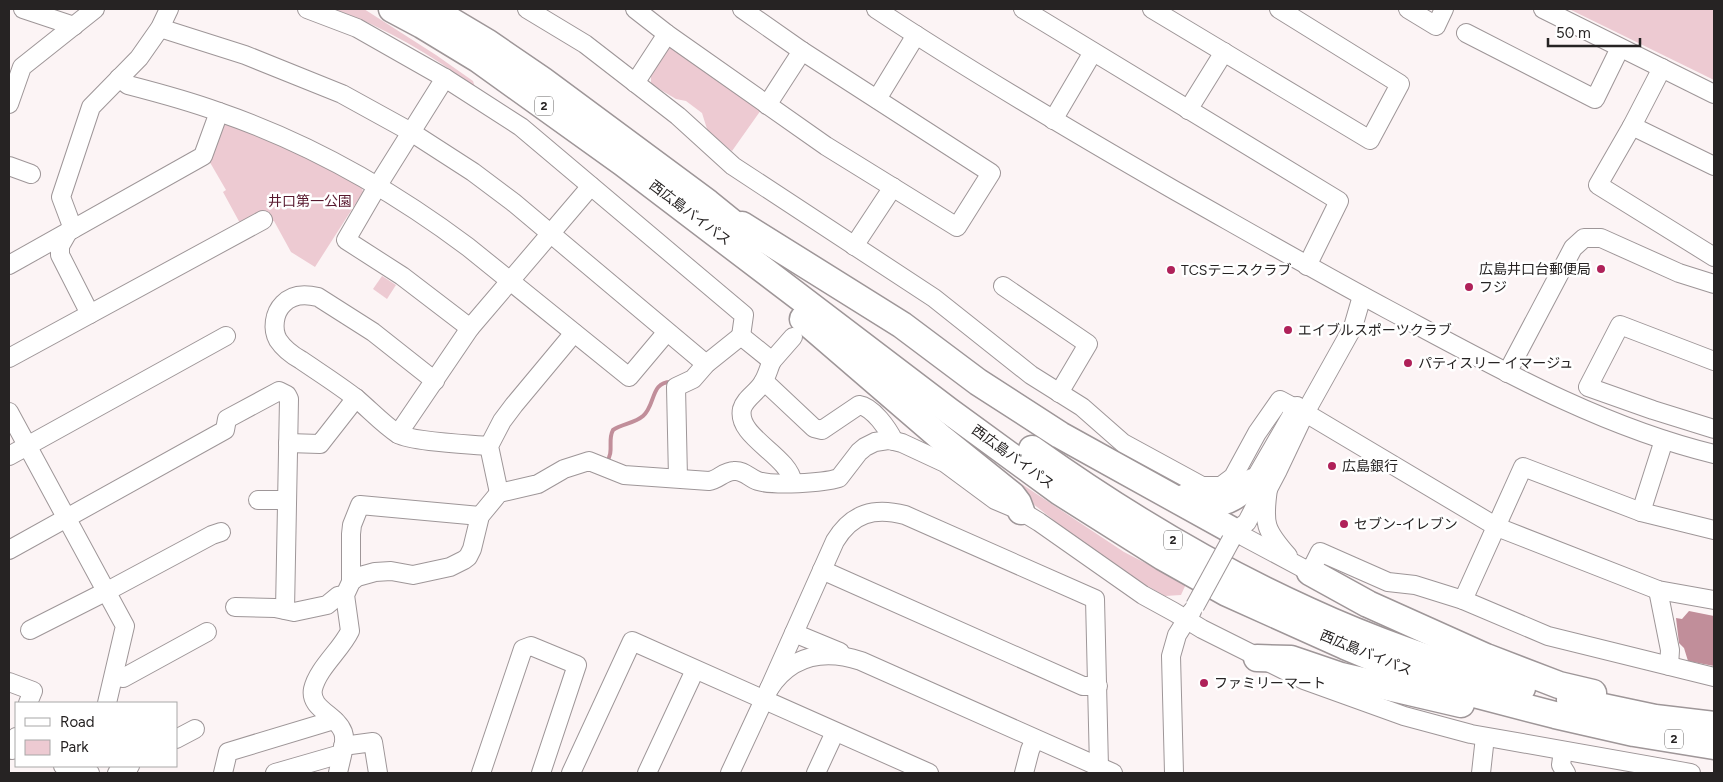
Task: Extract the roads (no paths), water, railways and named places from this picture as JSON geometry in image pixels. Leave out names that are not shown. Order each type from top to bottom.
[{"type":"highway","name":"西広島バイパス","points":[[392,9],[478,59],[615,157],[698,208],[796,273],[1024,444],[1144,524],[1234,574],[1309,611],[1392,646],[1455,669],[1575,702],[1655,718],[1714,725]]},
{"type":"highway","name":"西広島バイパス","points":[[431,9],[488,43],[542,80],[949,411],[1060,492],[1163,557],[1219,588],[1344,646],[1388,664],[1474,694],[1634,733],[1714,746]]},
{"type":"highway","points":[[698,208],[902,325],[978,382],[1060,436],[1150,484],[1233,536]]},
{"type":"highway","points":[[698,208],[753,274],[834,348],[1012,495],[1021,511]]},
{"type":"highway","points":[[1150,484],[1200,502],[1213,504],[1230,500],[1260,486]]},
{"type":"highway","points":[[1303,568],[1368,604],[1486,657],[1559,685],[1714,720]]},
{"type":"highway","points":[[1257,658],[1290,659],[1341,676],[1536,721],[1634,733]]},
{"type":"street","points":[[22,9],[74,26]]},
{"type":"street","points":[[9,104],[22,67],[95,9]]},
{"type":"street","points":[[71,230],[61,197],[90,107],[139,58],[160,28],[169,9]]},
{"type":"street","points":[[307,9],[357,28],[445,78],[521,127],[744,316],[741,336],[706,364],[693,379],[676,387],[678,478]]},
{"type":"street","points":[[527,9],[585,44],[678,116],[733,166],[934,298],[1031,375],[1082,407],[1123,443],[1202,486],[1221,486],[1233,477],[1257,433],[1280,400],[1497,527],[1658,590],[1714,600]]},
{"type":"street","points":[[635,9],[667,34],[826,146],[957,227],[991,173],[802,51],[742,9]]},
{"type":"street","points":[[876,9],[1053,120],[1362,296],[1507,372],[1616,424],[1714,454]]},
{"type":"street","points":[[1023,9],[1339,201],[1307,266]]},
{"type":"street","points":[[1152,9],[1370,140],[1400,84],[1279,9]]},
{"type":"street","points":[[1408,9],[1436,26],[1444,9]]},
{"type":"street","points":[[1543,9],[1714,94]]},
{"type":"street","points":[[160,28],[245,55],[342,94],[411,132],[473,172],[513,202],[666,333],[706,364]]},
{"type":"street","points":[[1466,33],[1595,99],[1620,48]]},
{"type":"street","points":[[635,83],[667,34]]},
{"type":"street","points":[[877,99],[916,35]]},
{"type":"street","points":[[767,105],[802,51]]},
{"type":"street","points":[[1053,120],[1094,52]]},
{"type":"street","points":[[1188,110],[1224,52]]},
{"type":"street","points":[[1662,68],[1632,126],[1598,185],[1714,256]]},
{"type":"street","points":[[119,78],[128,84],[219,112],[295,142],[378,185],[443,228],[629,377],[666,333]]},
{"type":"street","points":[[445,78],[346,240],[402,276],[470,328]]},
{"type":"street","points":[[9,265],[203,156],[219,112]]},
{"type":"street","points":[[1632,126],[1714,166]]},
{"type":"street","points":[[9,166],[31,174]]},
{"type":"street","points":[[398,434],[470,328],[591,186]]},
{"type":"street","points":[[854,246],[892,187]]},
{"type":"street","points":[[9,358],[263,220]]},
{"type":"street","points":[[71,230],[60,246],[60,255],[90,314]]},
{"type":"street","points":[[1507,372],[1573,248],[1584,238],[1601,238],[1679,273],[1714,284]]},
{"type":"street","points":[[1003,286],[1088,344],[1059,393]]},
{"type":"street","points":[[434,381],[372,332],[327,301],[309,295],[290,298],[279,310],[276,317],[275,330],[277,338],[282,345],[356,398],[398,434],[412,438],[488,446]]},
{"type":"street","points":[[1174,773],[1171,656],[1174,642],[1233,536],[1237,517],[1251,492],[1260,486],[1301,411],[1353,327],[1362,296]]},
{"type":"street","points":[[1714,361],[1620,325],[1588,387],[1714,429]]},
{"type":"street","points":[[499,493],[488,446],[502,420],[574,333]]},
{"type":"street","points":[[9,456],[226,336]]},
{"type":"street","points":[[741,336],[772,360]]},
{"type":"street","points":[[793,337],[772,360],[764,381],[742,407],[742,419],[748,431],[781,462],[792,477],[793,483]]},
{"type":"street","points":[[764,381],[814,428],[822,430],[859,405],[865,406],[888,428],[894,441]]},
{"type":"street","points":[[9,550],[225,430],[227,419],[279,391],[287,395],[289,399],[285,610]]},
{"type":"street","points":[[288,443],[320,444],[356,398]]},
{"type":"street","points":[[9,412],[125,626],[108,702]]},
{"type":"street","points":[[235,607],[275,608],[294,612],[327,605],[348,588],[357,577],[391,570],[412,575],[450,568],[468,557],[480,516],[499,493],[538,484],[564,469],[589,461],[624,475],[713,480],[734,470],[747,474],[756,480],[793,483],[815,482],[839,478],[858,452],[875,442],[888,440],[945,463],[995,500],[1021,511],[1039,522],[1130,587],[1191,613],[1202,629],[1290,674],[1352,698],[1430,724],[1485,737],[1561,766],[1691,773]]},
{"type":"street","points":[[1641,512],[1664,440]]},
{"type":"street","points":[[1463,600],[1523,467],[1641,512],[1714,530]]},
{"type":"street","points":[[1260,486],[1268,532],[1303,568]]},
{"type":"street","points":[[258,500],[287,500]]},
{"type":"street","points":[[338,773],[343,732],[334,720],[316,703],[313,691],[315,683],[350,631],[348,588],[351,534],[352,525],[360,505],[480,516]]},
{"type":"street","points":[[730,773],[822,570],[840,532],[857,518],[877,511],[905,515],[1095,599],[1098,686],[1104,771],[1035,738],[794,632]]},
{"type":"street","points":[[30,630],[221,532]]},
{"type":"street","points":[[1233,536],[1303,568]]},
{"type":"street","points":[[1303,568],[1320,552],[1388,582],[1416,585],[1463,600],[1548,636],[1714,677]]},
{"type":"street","points":[[822,570],[1083,686],[1098,686]]},
{"type":"street","points":[[1658,590],[1670,650],[1669,666]]},
{"type":"street","points":[[114,676],[123,678],[207,632]]},
{"type":"street","points":[[571,773],[632,641],[694,670],[766,694],[835,732],[929,773]]},
{"type":"street","points":[[481,773],[523,649],[531,646],[577,665],[541,773]]},
{"type":"street","points":[[766,694],[782,672],[807,658],[830,654],[861,661]]},
{"type":"street","points":[[647,773],[694,670]]},
{"type":"street","points":[[9,682],[33,691],[28,702]]},
{"type":"street","points":[[223,773],[228,752],[334,720]]},
{"type":"street","points":[[178,738],[195,729]]},
{"type":"street","points":[[816,773],[835,732]]},
{"type":"street","points":[[1481,773],[1485,737]]},
{"type":"street","points":[[1024,773],[1035,738]]},
{"type":"street","points":[[275,773],[342,750],[373,742],[378,773]]},
{"type":"street","points":[[68,767],[91,773]]},
{"type":"street","points":[[117,773],[128,767]]},
{"type":"waterway","points":[[606,463],[611,450],[611,434],[613,430],[643,416],[660,385],[672,382]]},
{"type":"place","name":"広島井口台郵便局","points":[[1601,269]]},
{"type":"place","name":"TCSテニスクラブ","points":[[1171,270]]},
{"type":"place","name":"フジ","points":[[1469,287]]},
{"type":"place","name":"エイブルスポーツクラブ","points":[[1288,330]]},
{"type":"place","name":"パティスリー イマージュ","points":[[1408,363]]},
{"type":"place","name":"広島銀行","points":[[1332,466]]},
{"type":"place","name":"セブン-イレブン","points":[[1344,524]]},
{"type":"place","name":"ファミリーマート","points":[[1204,683]]},
{"type":"park label","name":"井口第一公園","points":[[310,201]]}]
